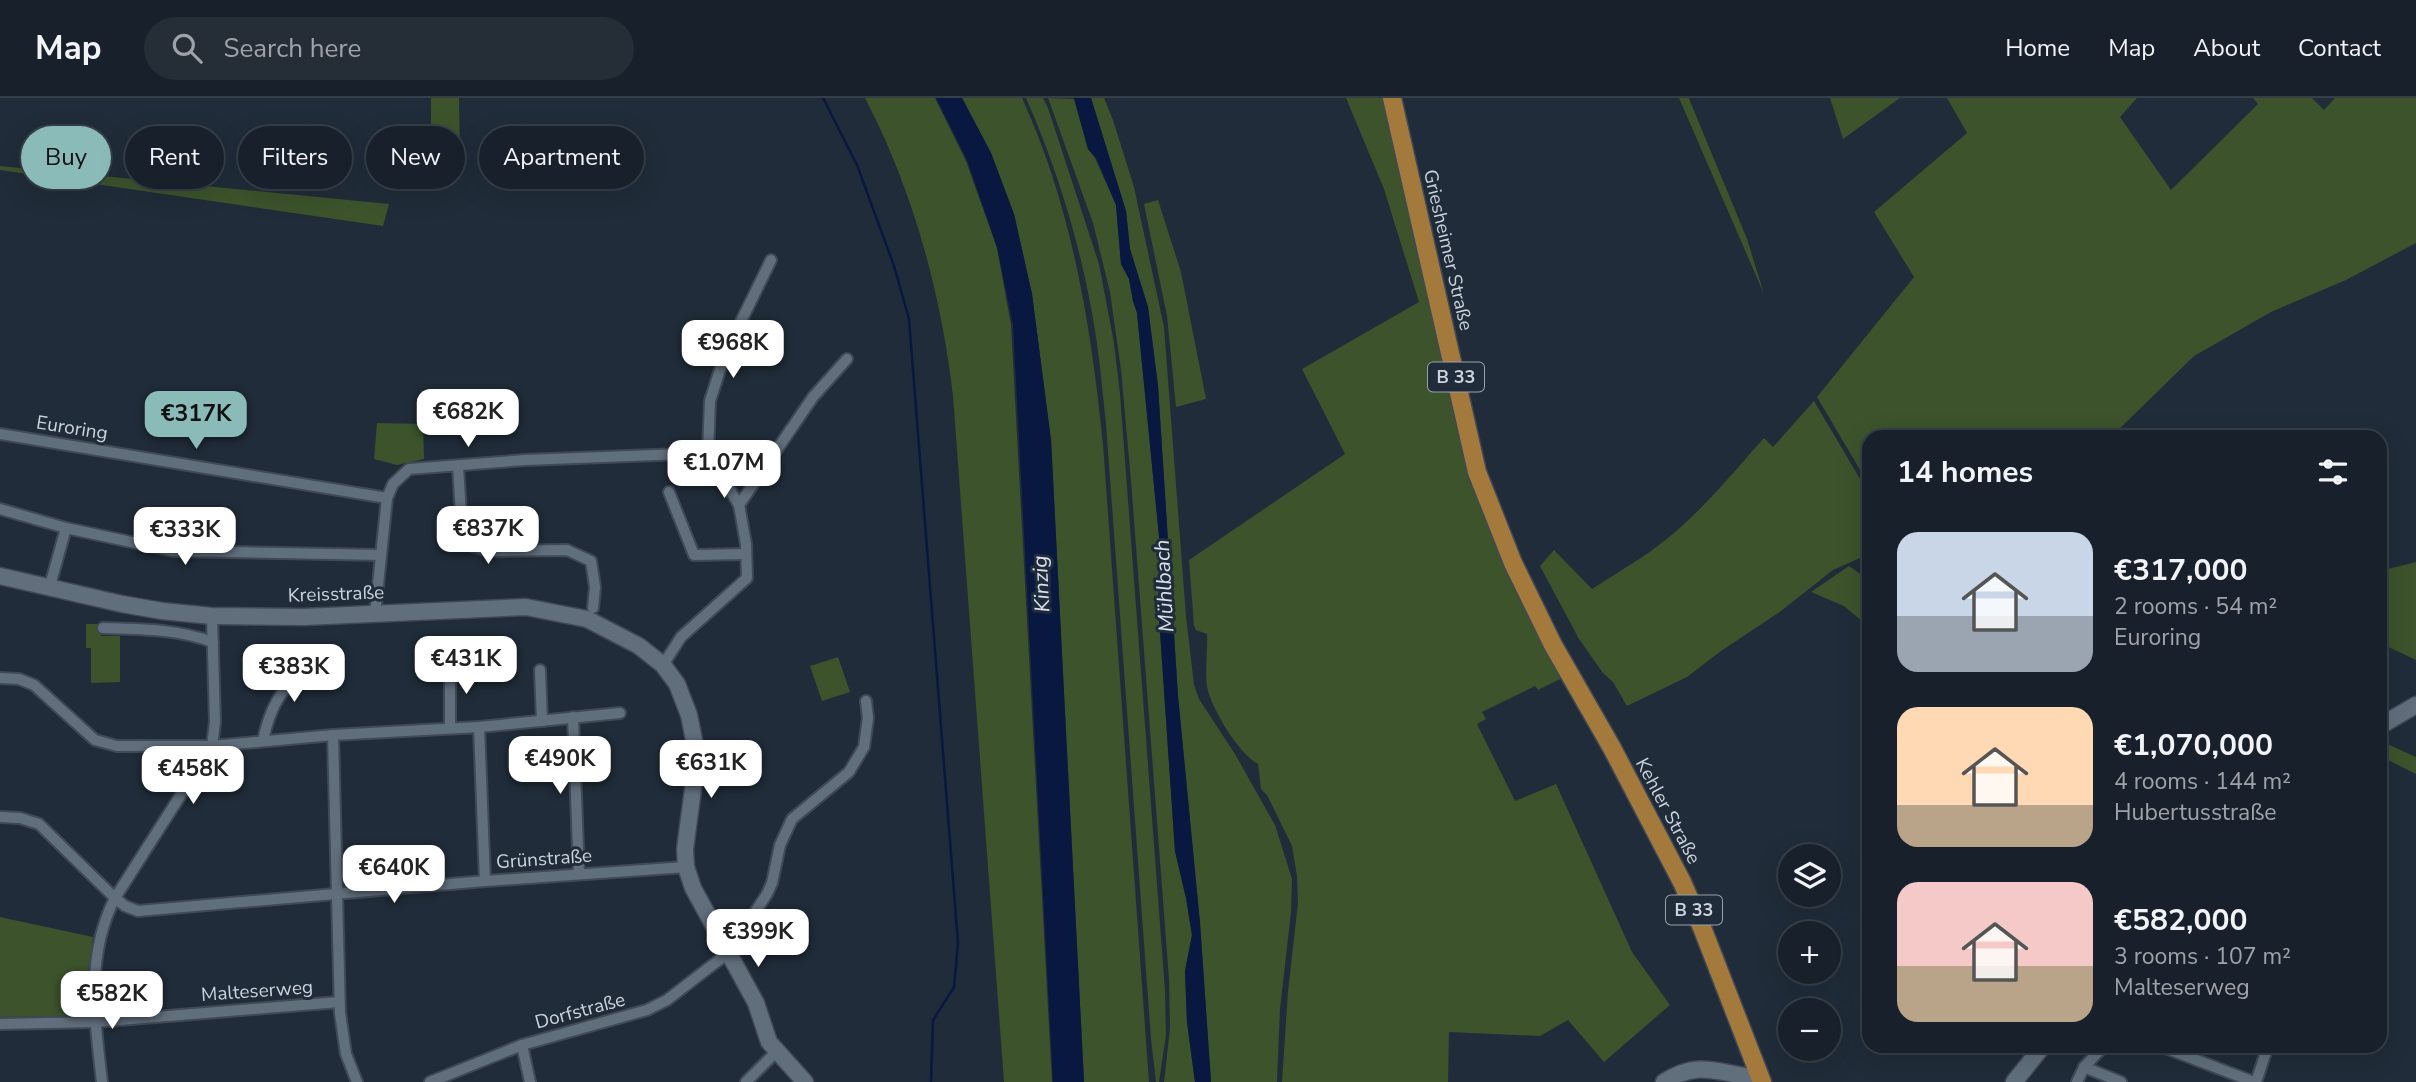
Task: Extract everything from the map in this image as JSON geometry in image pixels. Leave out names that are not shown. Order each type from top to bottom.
[{"type":"main road","name":"Griesheimer Straße","points":[[1392,98],[1477,472],[1513,563],[1553,645]]},
{"type":"main road","name":"Kehler Straße","points":[[1553,645],[1612,748],[1682,882],[1761,1080]]},
{"type":"street","points":[[663,666],[681,637],[747,578],[739,505],[708,453],[710,401],[724,354],[771,260]]},
{"type":"street","points":[[739,505],[813,397],[847,359]]},
{"type":"street","name":"Euroring","points":[[0,434],[387,498]]},
{"type":"street","points":[[375,614],[387,498],[393,484],[409,470],[525,460],[708,453]]},
{"type":"street","points":[[457,466],[461,515],[468,526],[470,545],[488,551],[567,550],[591,561],[593,608]]},
{"type":"street","points":[[669,492],[694,555],[746,554]]},
{"type":"street","points":[[0,509],[66,528],[173,551],[381,555]]},
{"type":"street","points":[[49,589],[66,528]]},
{"type":"street","name":"Kreisstraße","points":[[0,576],[49,589],[162,611],[212,615],[304,617],[526,607],[587,620],[639,646],[663,666],[682,696],[694,740],[695,775],[685,849],[686,867]]},
{"type":"street","points":[[102,1082],[95,1022],[94,982],[100,935],[115,898],[212,746],[215,722],[212,615]]},
{"type":"street","points":[[103,628],[189,633],[213,642]]},
{"type":"street","points":[[450,664],[450,728]]},
{"type":"street","points":[[263,741],[268,716],[283,691],[306,673],[328,667]]},
{"type":"street","points":[[540,670],[542,721]]},
{"type":"street","points":[[0,678],[19,678],[34,685],[95,740],[117,746],[212,746],[333,735],[479,727],[620,713]]},
{"type":"street","name":"Dorfstraße","points":[[430,1082],[522,1045],[647,1010],[667,1000],[728,953],[767,894],[780,845],[792,819],[849,772],[864,747],[869,718],[866,701]]},
{"type":"street","points":[[2387,722],[2416,705]]},
{"type":"street","points":[[573,717],[579,874]]},
{"type":"street","points":[[479,727],[485,881]]},
{"type":"street","points":[[333,735],[339,1002],[346,1054],[357,1082]]},
{"type":"street","points":[[0,817],[20,818],[38,824],[115,898]]},
{"type":"street","points":[[686,867],[693,888],[756,1003],[769,1042],[797,1079]]},
{"type":"street","name":"Grünstraße","points":[[115,898],[138,911],[485,881],[686,867]]},
{"type":"street","name":"Malteserweg","points":[[0,1024],[95,1022],[339,1002]]},
{"type":"street","points":[[522,1045],[530,1082]]},
{"type":"street","points":[[746,1082],[776,1052]]},
{"type":"street","points":[[2014,1082],[2037,1053]]},
{"type":"street","points":[[2077,1082],[2084,1067],[2097,1053]]},
{"type":"street","points":[[2178,1053],[2255,1082],[2265,1053]]},
{"type":"street","points":[[2084,1067],[2121,1082]]},
{"type":"street","points":[[1664,1082],[1692,1068],[1761,1080]]},
{"type":"green space","points":[[431,98],[459,98],[459,126],[431,126]]},
{"type":"green space","points":[[865,98],[935,98],[966,161],[997,248],[1011,325],[1052,1082],[1004,1082],[948,357],[933,281],[911,206]]},
{"type":"green space","points":[[962,98],[1022,98],[1054,181],[1077,268],[1092,355],[1103,444],[1149,1082],[1084,1082],[1051,440],[1032,294],[1014,214],[991,153]]},
{"type":"green space","points":[[1026,98],[1043,98],[1048,108],[1099,264],[1114,343],[1165,990],[1166,1035],[1159,1082],[1156,1082],[1151,1039],[1106,424],[1097,341],[1073,231],[1057,177]]},
{"type":"green space","points":[[1048,98],[1074,99],[1088,149],[1095,158],[1116,205],[1121,264],[1129,279],[1137,313],[1164,587],[1159,595],[1159,617],[1175,851],[1192,935],[1185,971],[1187,1022],[1195,1082],[1164,1082],[1170,1028],[1169,979],[1131,481],[1121,370],[1110,292],[1093,223]]},
{"type":"green space","points":[[1091,98],[1104,98],[1113,120],[1134,187],[1164,327],[1186,616],[1194,685],[1199,699],[1235,754],[1275,825],[1292,879],[1280,1009],[1277,1082],[1211,1082],[1200,923],[1178,696],[1158,386],[1148,307],[1130,249],[1126,211]]},
{"type":"green space","points":[[1346,98],[1387,98],[1453,398],[1566,676],[1538,690],[1535,686],[1482,712],[1486,719],[1477,724],[1515,801],[1556,784],[1632,952],[1670,1005],[1604,1062],[1568,1020],[1540,1036],[1449,1032],[1448,1082],[1282,1082],[1288,991],[1298,903],[1292,846],[1267,795],[1261,789],[1258,764],[1235,742],[1211,700],[1206,677],[1207,634],[1196,630],[1194,626],[1189,560],[1345,454],[1302,369],[1419,302],[1384,189]]},
{"type":"green space","points":[[1679,98],[1689,98],[1747,239],[1764,294]]},
{"type":"green space","points":[[1830,98],[1900,98],[1843,139]]},
{"type":"green space","points":[[1947,98],[2137,98],[2120,117],[2171,190],[2258,104],[2253,98],[2312,98],[2324,110],[2335,98],[2416,98],[2416,243],[2346,280],[2271,312],[2194,356],[2118,430],[1862,430],[1862,473],[1817,397],[1914,277],[1874,212],[1967,133]]},
{"type":"green space","points":[[0,166],[21,168],[21,173],[0,170]]},
{"type":"green space","points":[[111,177],[125,178],[125,188],[111,186]]},
{"type":"green space","points":[[224,188],[389,204],[383,226],[130,189]]},
{"type":"green space","points":[[1158,200],[1181,272],[1206,399],[1176,407],[1167,316],[1144,204]]},
{"type":"green space","points":[[1814,401],[1862,482],[1862,557],[1833,570],[1781,611],[1687,677],[1627,706],[1613,682],[1603,673],[1579,639],[1540,566],[1554,550],[1592,589],[1672,535],[1704,505],[1764,438],[1773,447]]},
{"type":"green space","points":[[377,423],[423,424],[424,459],[397,465],[374,459]]},
{"type":"green space","points":[[2416,562],[2416,660],[2387,646],[2387,569]]},
{"type":"green space","points":[[1849,566],[1862,575],[1862,621],[1844,606],[1811,592]]},
{"type":"green space","points":[[86,624],[100,624],[101,636],[120,636],[120,682],[91,683],[91,648],[86,648]]},
{"type":"green space","points":[[838,657],[850,692],[822,701],[810,666]]},
{"type":"green space","points":[[2387,744],[2416,757],[2416,774],[2387,760]]},
{"type":"green space","points":[[0,917],[93,937],[87,983],[89,1010],[84,1016],[0,1017]]},
{"type":"water","name":"Kinzig","points":[[936,98],[962,98],[991,153],[1014,214],[1032,294],[1051,440],[1084,1082],[1053,1082],[1013,325],[997,247],[967,160]]},
{"type":"water","name":"Mühlbach","points":[[1074,98],[1091,98],[1126,211],[1130,249],[1148,307],[1158,386],[1178,696],[1200,923],[1211,1082],[1195,1082],[1187,1022],[1185,971],[1192,935],[1175,851],[1159,617],[1164,587],[1137,313],[1129,279],[1121,264],[1116,205],[1096,158],[1088,149]]},
{"type":"waterway","points":[[823,98],[857,165],[894,266],[909,319],[958,943],[954,987],[933,1020],[931,1082]]}]
